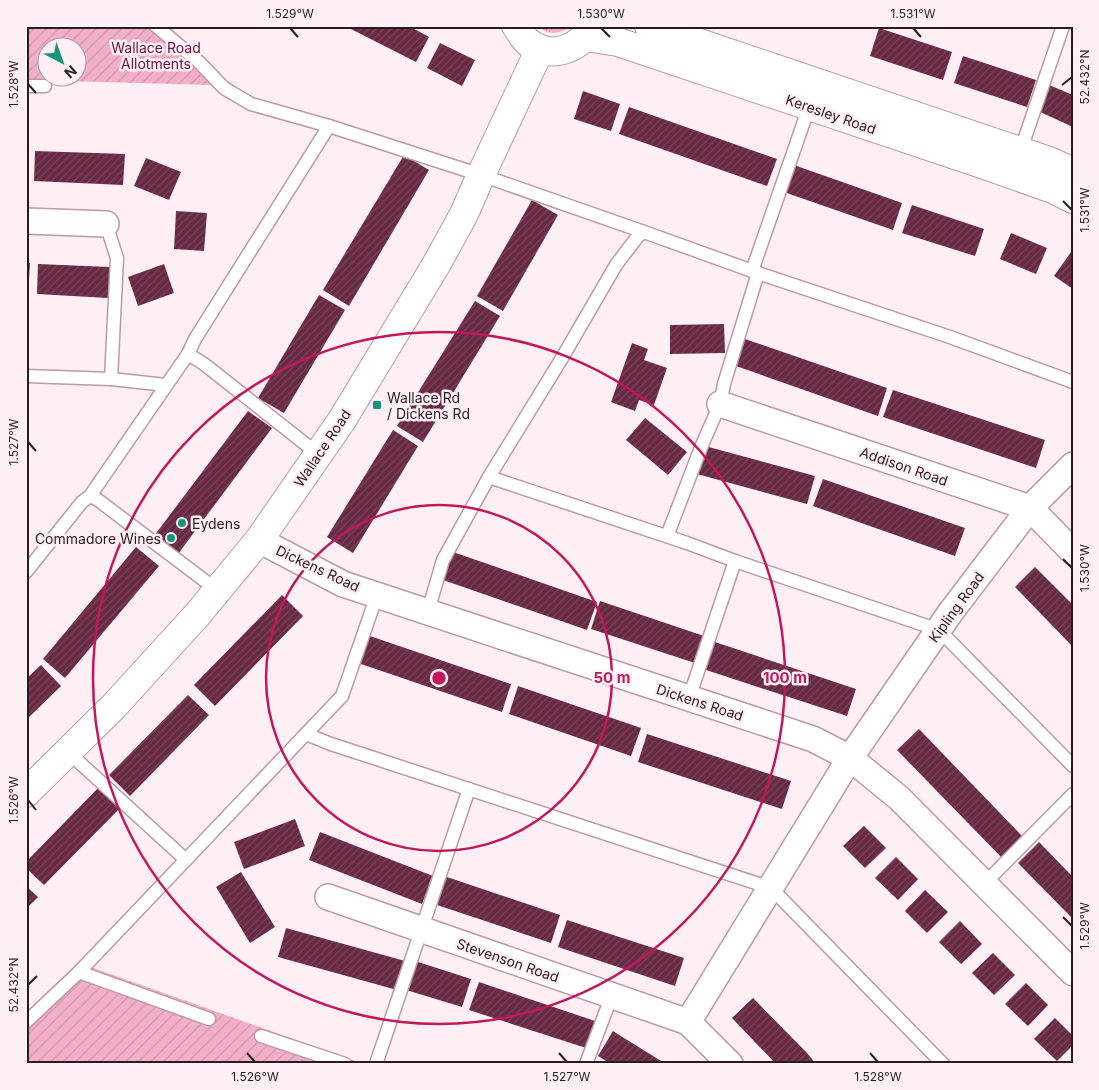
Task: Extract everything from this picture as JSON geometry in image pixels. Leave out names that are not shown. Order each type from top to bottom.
[{"type":"main road","points":[[516,26],[528,42],[540,49],[558,52],[573,48],[590,32]]},
{"type":"main road","name":"Keresley Road","points":[[649,26],[1049,161],[1073,172]]},
{"type":"main road","name":"Keresley Road","points":[[590,32],[1073,198]]},
{"type":"main road","name":"Wallace Road","points":[[26,793],[114,706],[217,590],[259,540],[342,420],[436,265],[464,214],[480,175],[540,49]]},
{"type":"street","points":[[26,221],[106,224]]},
{"type":"street","name":"Addison Road","points":[[720,404],[1030,508],[1073,552]]},
{"type":"street","name":"Kipling Road","points":[[850,758],[939,630],[1030,508],[1073,465]]},
{"type":"street","name":"Dickens Road","points":[[259,540],[343,584],[813,739],[850,758],[899,798],[1073,973]]},
{"type":"street","points":[[688,1022],[850,758]]},
{"type":"street","name":"Stevenson Road","points":[[328,897],[688,1022],[730,1064]]},
{"type":"lane","points":[[156,26],[199,62],[224,88],[251,104],[329,126],[480,175],[755,272],[950,337],[1073,382]]},
{"type":"lane","points":[[1020,152],[1063,26]]},
{"type":"lane","points":[[667,536],[720,404],[755,272],[809,106]]},
{"type":"lane","points":[[26,572],[82,502],[90,496],[188,354],[195,339],[329,126]]},
{"type":"lane","points":[[106,224],[117,258],[111,379]]},
{"type":"lane","points":[[428,611],[443,560],[489,478],[616,265],[638,236],[644,232]]},
{"type":"lane","points":[[188,354],[204,364],[318,454]]},
{"type":"lane","points":[[26,376],[111,379],[166,385]]},
{"type":"lane","points":[[489,478],[667,536],[939,630],[1073,766]]},
{"type":"lane","points":[[90,496],[98,500],[217,590]]},
{"type":"lane","points":[[689,698],[735,561]]},
{"type":"lane","points":[[26,1022],[79,972],[342,696],[377,595]]},
{"type":"lane","points":[[306,734],[331,744],[770,888],[943,1064]]},
{"type":"lane","points":[[68,752],[186,860]]},
{"type":"lane","points":[[376,1064],[469,789]]},
{"type":"lane","points":[[984,884],[1073,794]]},
{"type":"lane","points":[[79,972],[209,1019]]},
{"type":"lane","points":[[586,1064],[612,996]]},
{"type":"lane","points":[[261,1036],[345,1064]]},
{"type":"green space","name":"Wallace Road Allotments","points":[[26,26],[169,26],[213,72],[214,79],[211,85],[88,82],[88,38],[38,38],[38,80],[26,80]]},
{"type":"green space","points":[[538,26],[572,26],[563,31],[550,33]]},
{"type":"green space","points":[[82,964],[364,1064],[26,1064],[26,1016]]},
{"type":"building","points":[[345,26],[409,26],[429,37],[416,62]]},
{"type":"building","points":[[879,28],[952,52],[943,80],[870,56]]},
{"type":"building","points":[[440,43],[475,60],[462,86],[427,68]]},
{"type":"building","points":[[963,56],[1036,80],[1027,107],[954,83]]},
{"type":"building","points":[[1049,85],[1073,95],[1073,127],[1038,111]]},
{"type":"building","points":[[583,91],[620,104],[611,131],[574,119]]},
{"type":"building","points":[[629,107],[777,159],[767,186],[619,134]]},
{"type":"building","points":[[35,151],[125,154],[123,185],[34,181]]},
{"type":"building","points":[[404,155],[429,170],[349,306],[323,290]]},
{"type":"building","points":[[146,158],[181,172],[169,200],[134,186]]},
{"type":"building","points":[[791,164],[902,203],[893,230],[781,191]]},
{"type":"building","points":[[532,200],[558,215],[503,311],[477,296]]},
{"type":"building","points":[[912,205],[984,229],[975,256],[902,233]]},
{"type":"building","points":[[176,211],[207,213],[204,251],[174,249]]},
{"type":"building","points":[[1011,233],[1047,248],[1036,274],[1000,259]]},
{"type":"building","points":[[1071,252],[1073,254],[1073,289],[1054,276]]},
{"type":"building","points":[[26,263],[30,263],[28,293],[26,293]]},
{"type":"building","points":[[38,264],[110,267],[108,298],[37,294]]},
{"type":"building","points":[[164,264],[174,293],[138,306],[128,277]]},
{"type":"building","points":[[319,295],[345,310],[284,413],[258,398]]},
{"type":"building","points":[[475,301],[500,316],[423,442],[397,426]]},
{"type":"building","points":[[724,324],[725,353],[670,354],[670,325]]},
{"type":"building","points":[[745,339],[887,388],[878,416],[736,366]]},
{"type":"building","points":[[632,343],[648,349],[644,360],[667,368],[654,405],[639,400],[635,411],[611,402]]},
{"type":"building","points":[[893,390],[1045,440],[1036,468],[883,417]]},
{"type":"building","points":[[248,411],[272,428],[178,554],[154,536]]},
{"type":"building","points":[[645,418],[687,452],[668,475],[626,440]]},
{"type":"building","points":[[393,430],[418,446],[353,553],[327,537]]},
{"type":"building","points":[[705,446],[815,476],[807,504],[697,474]]},
{"type":"building","points":[[823,479],[965,528],[955,556],[813,506]]},
{"type":"building","points":[[136,547],[159,566],[65,678],[43,659]]},
{"type":"building","points":[[453,552],[597,602],[587,630],[443,580]]},
{"type":"building","points":[[1035,567],[1073,605],[1073,647],[1015,587]]},
{"type":"building","points":[[282,595],[303,616],[215,706],[194,685]]},
{"type":"building","points":[[600,601],[707,637],[698,664],[591,629]]},
{"type":"building","points":[[367,635],[511,684],[502,712],[358,663]]},
{"type":"building","points":[[712,641],[856,689],[847,716],[703,669]]},
{"type":"building","points":[[41,665],[61,686],[26,720],[26,679]]},
{"type":"building","points":[[518,686],[641,728],[631,756],[509,714]]},
{"type":"building","points":[[188,695],[209,715],[130,796],[109,775]]},
{"type":"building","points":[[919,729],[1024,838],[1003,859],[897,750]]},
{"type":"building","points":[[647,734],[791,781],[782,809],[638,762]]},
{"type":"building","points":[[102,784],[123,805],[44,885],[26,868],[26,862]]},
{"type":"building","points":[[295,819],[305,846],[244,869],[234,842]]},
{"type":"building","points":[[864,826],[886,848],[865,868],[843,846]]},
{"type":"building","points":[[320,832],[433,876],[422,904],[309,860]]},
{"type":"building","points":[[1039,842],[1073,877],[1073,919],[1018,863]]},
{"type":"building","points":[[896,857],[918,879],[898,900],[875,878]]},
{"type":"building","points":[[241,872],[275,927],[250,943],[216,887]]},
{"type":"building","points":[[444,876],[560,915],[551,943],[434,904]]},
{"type":"building","points":[[26,886],[38,897],[26,909]]},
{"type":"building","points":[[925,890],[948,912],[927,933],[905,911]]},
{"type":"building","points":[[567,920],[684,958],[675,986],[558,947]]},
{"type":"building","points":[[960,921],[982,944],[961,964],[939,942]]},
{"type":"building","points":[[286,928],[405,961],[397,990],[278,957]]},
{"type":"building","points":[[993,953],[1015,975],[994,995],[972,973]]},
{"type":"building","points":[[412,960],[471,979],[462,1007],[403,989]]},
{"type":"building","points":[[479,982],[595,1021],[586,1048],[469,1010]]},
{"type":"building","points":[[1026,983],[1048,1005],[1028,1026],[1005,1004]]},
{"type":"building","points":[[753,998],[816,1064],[776,1064],[732,1018]]},
{"type":"building","points":[[1055,1018],[1073,1036],[1073,1045],[1057,1061],[1034,1039]]},
{"type":"building","points":[[613,1031],[666,1064],[611,1064],[598,1056]]},
{"type":"place","name":"Wallace Rd / Dickens Rd","points":[[377,405]]},
{"type":"place","name":"Eydens","points":[[182,523]]},
{"type":"place","name":"Commadore Wines","points":[[171,538]]}]
